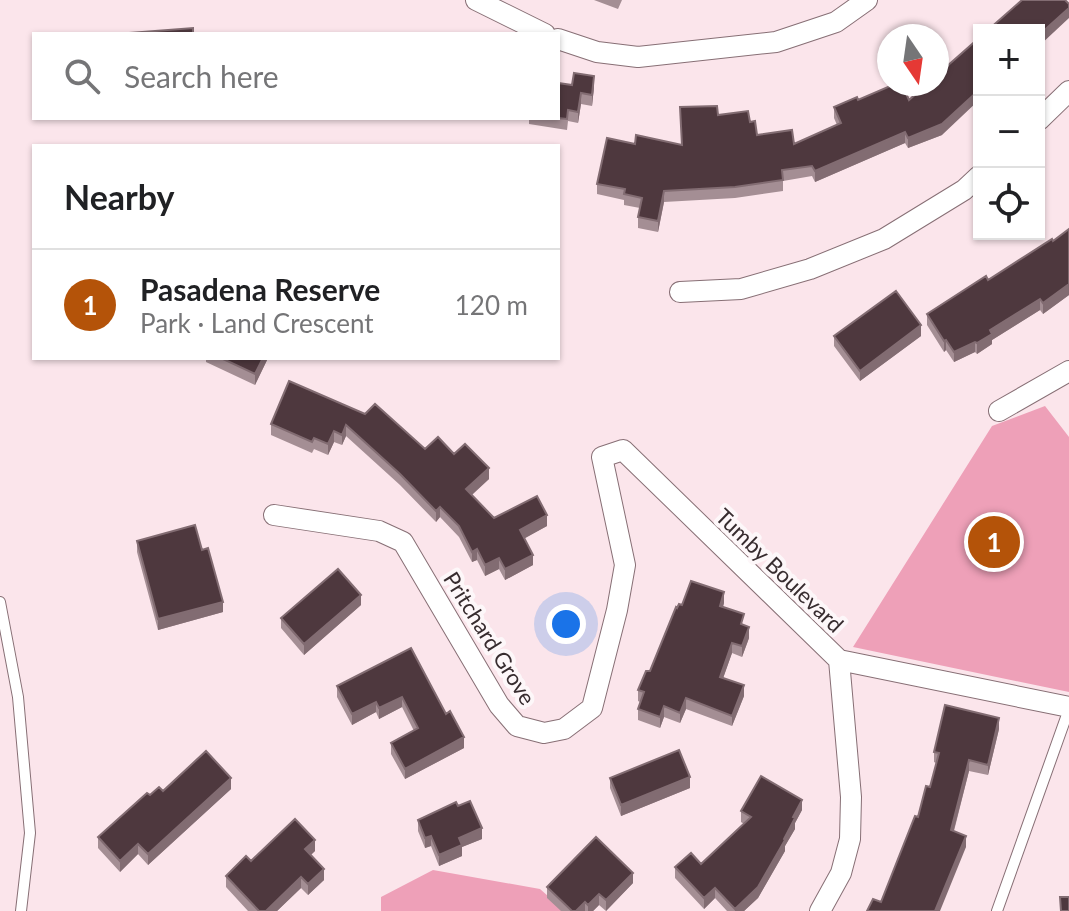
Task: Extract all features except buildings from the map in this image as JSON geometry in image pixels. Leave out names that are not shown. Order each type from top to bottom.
[{"type":"street","points":[[476,0],[541,32]]},
{"type":"street","points":[[560,40],[597,52],[638,57],[776,42],[836,22],[867,0]]},
{"type":"street","points":[[1045,114],[1069,91]]},
{"type":"street","points":[[680,292],[741,289],[810,269],[884,239],[973,182]]},
{"type":"street","points":[[999,411],[1069,371]]},
{"type":"street","name":"Pritchard Grove","points":[[274,515],[379,531],[403,542],[499,705],[517,726],[544,733],[564,729],[592,708],[625,565],[602,457],[623,450]]},
{"type":"street","name":"Tumby Boulevard","points":[[623,450],[839,660],[1069,708]]},
{"type":"street","points":[[820,911],[841,873],[850,839],[851,797],[839,660]]},
{"type":"lane","points":[[0,602],[18,697],[30,833],[21,911]]},
{"type":"lane","points":[[997,911],[1069,708]]},
{"type":"shaded area","points":[[1045,406],[1069,437],[1069,692],[853,647],[992,426]]},
{"type":"shaded area","points":[[433,870],[540,889],[565,911],[381,911],[381,897]]},
{"type":"place","name":"Pasadena Reserve","points":[[994,542]]}]
